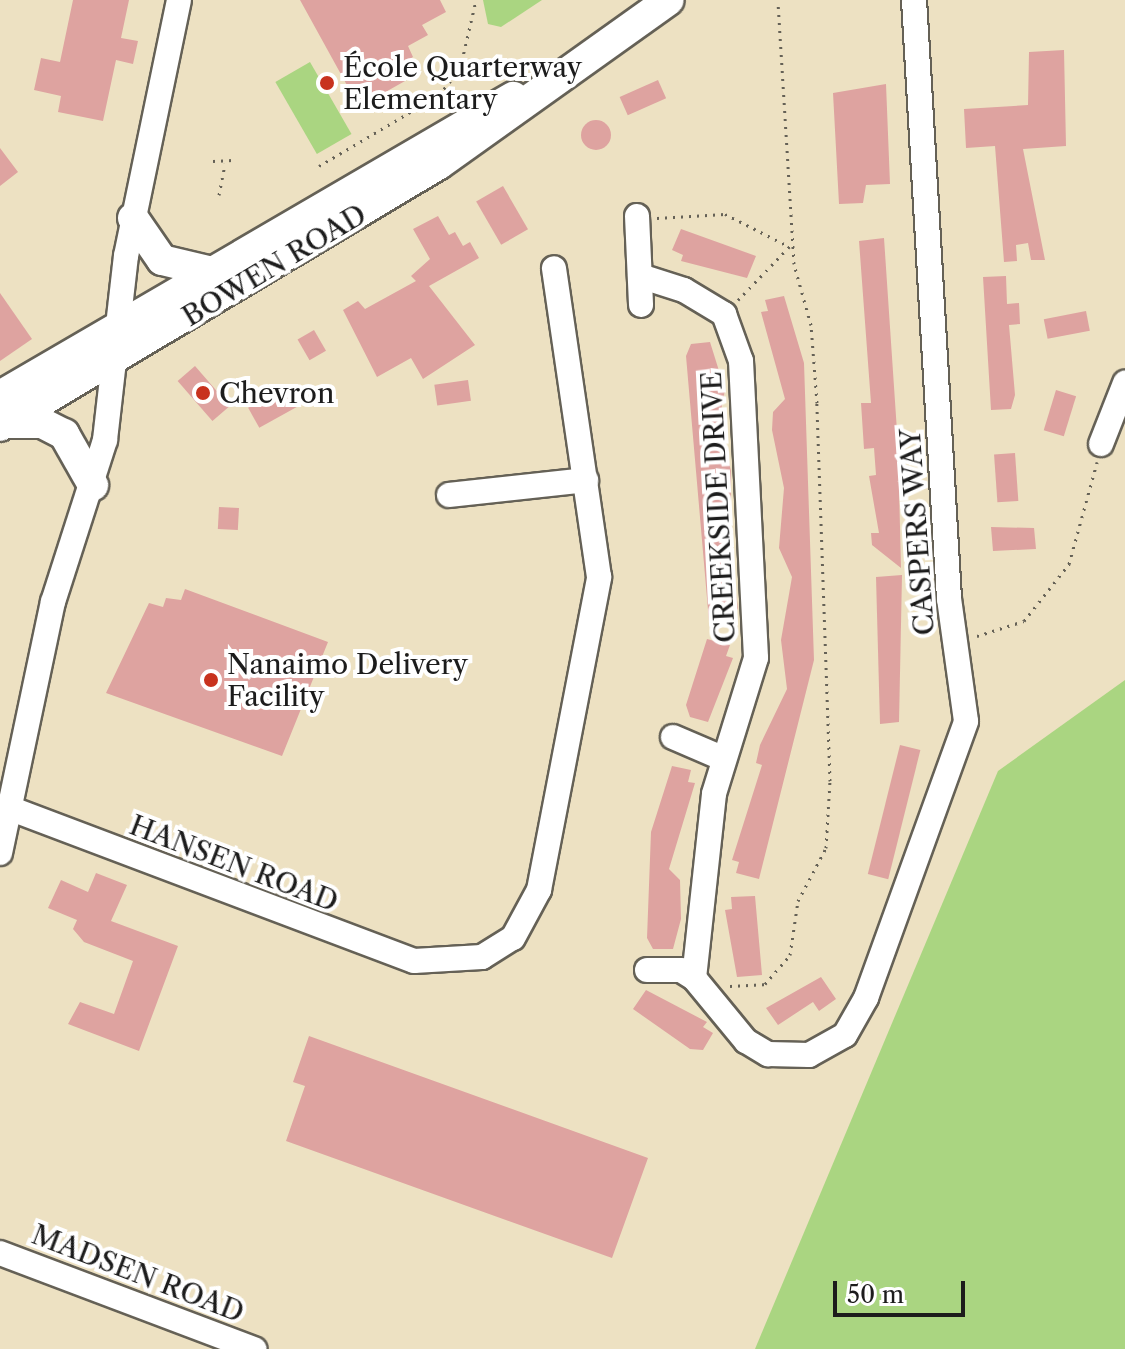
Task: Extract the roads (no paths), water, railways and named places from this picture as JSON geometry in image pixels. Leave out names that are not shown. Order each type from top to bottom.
[{"type":"main road","name":"BOWEN ROAD","points":[[2,415],[117,356],[439,164],[537,88],[669,0]]},
{"type":"main road","name":"BOWEN ROAD","points":[[2,415],[119,323],[212,272],[486,109],[537,88]]},
{"type":"main road","points":[[133,218],[162,260],[212,272]]},
{"type":"main road","points":[[2,415],[42,423],[64,434],[93,485]]},
{"type":"street","points":[[0,853],[53,602],[93,485],[117,356],[133,218],[179,0]]},
{"type":"street","name":"CASPERS WAY","points":[[694,978],[727,1023],[768,1054],[820,1053],[845,1035],[866,998],[966,721],[949,599],[914,0]]},
{"type":"street","points":[[641,305],[640,276],[648,217]]},
{"type":"street","points":[[449,495],[586,480],[554,268]]},
{"type":"street","name":"CREEKSIDE DRIVE","points":[[640,276],[684,290],[724,314],[741,361],[757,626],[752,683],[722,758],[705,851],[694,978]]},
{"type":"street","points":[[1101,444],[1119,416],[1125,383]]},
{"type":"street","name":"HANSEN ROAD","points":[[9,808],[404,959],[439,962],[502,947],[526,923],[539,890],[599,577],[586,480]]},
{"type":"street","points":[[673,737],[722,758]]},
{"type":"street","points":[[647,970],[681,970],[694,978]]},
{"type":"street","name":"MADSEN ROAD","points":[[0,1253],[254,1349]]},
{"type":"place","name":"École Quarterway Elementary","points":[[327,83]]},
{"type":"place","name":"Chevron","points":[[203,393]]},
{"type":"place","name":"Nanaimo Delivery Facility","points":[[211,680]]}]
